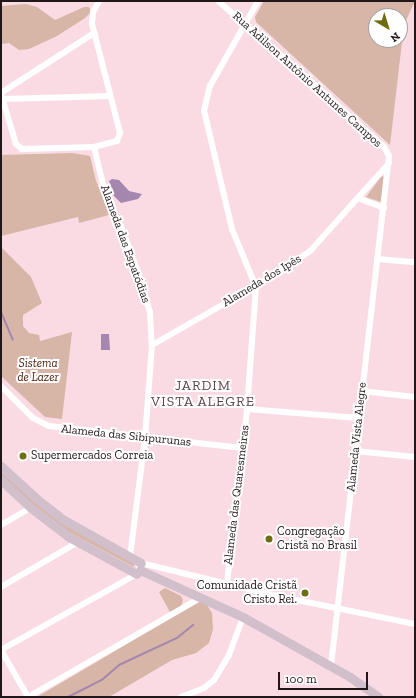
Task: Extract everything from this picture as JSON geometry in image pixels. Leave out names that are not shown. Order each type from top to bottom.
[{"type":"main road","points":[[1,466],[50,510],[105,545],[130,557],[139,569]]},
{"type":"main road","points":[[1,480],[31,508],[78,542],[243,617],[331,666],[379,697]]},
{"type":"street","points":[[2,95],[16,144],[27,150],[94,147],[117,141],[120,133],[94,33],[92,18],[99,1]]},
{"type":"street","name":"Rua Adilson Antônio Antunes Campos","points":[[218,1],[245,23],[384,147],[389,156],[389,163]]},
{"type":"street","points":[[256,287],[232,230],[204,111],[210,86],[258,1]]},
{"type":"street","points":[[2,95],[94,33]]},
{"type":"street","points":[[2,95],[110,96]]},
{"type":"street","name":"Alameda das Espatódias","points":[[94,147],[106,197],[121,226],[147,299],[152,345],[145,438],[130,557]]},
{"type":"street","name":"Alameda dos Ipês","points":[[152,345],[256,287],[311,250],[389,163]]},
{"type":"street","name":"Alameda Vista Alegre","points":[[331,666],[339,609],[355,451],[389,163]]},
{"type":"street","points":[[358,198],[384,208]]},
{"type":"street","points":[[378,259],[415,262]]},
{"type":"street","name":"Alameda das Quaresmeiras","points":[[227,583],[247,409],[256,287]]},
{"type":"street","name":"Alameda das Sibipurunas","points":[[1,386],[33,418],[49,426],[242,448]]},
{"type":"street","points":[[362,391],[415,397]]},
{"type":"street","points":[[247,409],[359,418]]},
{"type":"street","points":[[355,451],[415,457]]},
{"type":"street","points":[[1,525],[31,508]]},
{"type":"street","points":[[1,587],[78,542]]},
{"type":"street","points":[[200,598],[28,697],[1,650],[139,569],[227,583],[339,609],[415,624]]},
{"type":"street","points":[[181,697],[204,688],[214,680],[229,655],[243,617]]},
{"type":"green space","points":[[264,1],[415,1],[408,16],[408,8],[368,8],[368,48],[401,48],[390,145],[256,22],[255,17]]},
{"type":"green space","points":[[26,4],[37,7],[55,20],[84,7],[89,7],[91,12],[85,18],[57,36],[29,49],[19,50],[9,43],[1,44],[1,6]]},
{"type":"green space","points":[[72,153],[90,156],[96,181],[109,208],[109,215],[79,223],[78,217],[1,236],[1,155]]},
{"type":"green space","points":[[384,176],[381,202],[366,197],[381,177]]},
{"type":"green space","name":"Sistema de Lazer","points":[[1,247],[31,277],[42,303],[23,315],[23,326],[29,333],[39,335],[40,341],[72,332],[62,419],[45,417],[1,376]]},
{"type":"green space","points":[[1,472],[37,504],[134,564],[134,567],[67,531],[21,495],[1,476]]},
{"type":"green space","points":[[165,588],[181,596],[183,600],[181,606],[170,612],[159,592]]},
{"type":"green space","points":[[200,601],[207,605],[212,613],[213,629],[209,643],[196,653],[172,660],[109,697],[37,697]]},
{"type":"shaded area","points":[[112,179],[119,180],[129,191],[142,194],[138,199],[121,203],[114,196],[109,181]]},
{"type":"shaded area","points":[[101,334],[109,334],[110,350],[101,350]]},
{"type":"waterway","points":[[1,312],[13,340]]},
{"type":"waterway","points":[[68,697],[103,679],[119,665],[177,638],[193,625]]},
{"type":"place","name":"Supermercados Correia","points":[[23,456]]},
{"type":"place","name":"Congregação Cristã no Brasil","points":[[269,539]]},
{"type":"place","name":"Comunidade Cristã Cristo Rei.","points":[[305,593]]},
{"type":"district","name":"JARDIM VISTA ALEGRE","points":[[203,394]]}]
